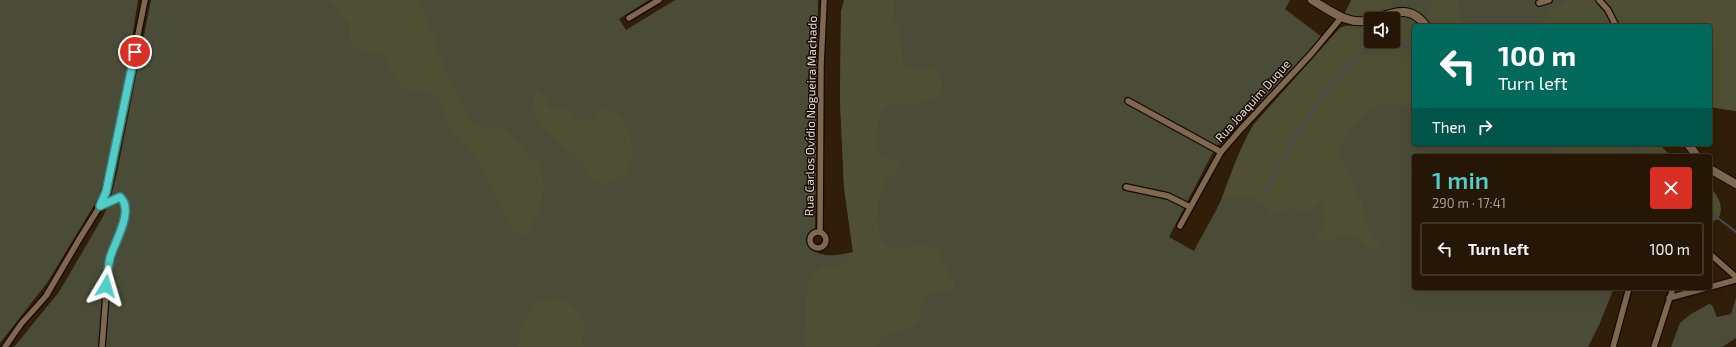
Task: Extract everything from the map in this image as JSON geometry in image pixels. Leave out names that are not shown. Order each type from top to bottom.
[{"type":"street","points":[[5,347],[21,324],[46,296],[100,206],[106,192],[145,0]]},
{"type":"street","points":[[629,18],[659,0]]},
{"type":"street","name":"Rua Carlos Ovídio Nogueira Machado","points":[[820,232],[821,65],[824,0]]},
{"type":"street","points":[[1312,0],[1341,18],[1354,22],[1364,20]]},
{"type":"street","points":[[1540,3],[1549,0]]},
{"type":"street","points":[[1600,0],[1608,10],[1615,24]]},
{"type":"street","points":[[1400,13],[1405,12],[1417,16],[1424,24]]},
{"type":"street","name":"Rua Joaquim Duque","points":[[1180,226],[1221,152],[1296,71],[1341,18]]},
{"type":"street","points":[[1128,101],[1221,152]]},
{"type":"street","points":[[1712,170],[1736,184]]},
{"type":"street","points":[[1126,187],[1168,196],[1190,207]]},
{"type":"street","points":[[100,206],[120,197],[124,201],[125,207],[123,226],[109,262],[102,347]]},
{"type":"street","points":[[1712,256],[1736,277]]},
{"type":"street","points":[[1712,286],[1736,280]]},
{"type":"street","points":[[1613,347],[1628,290]]},
{"type":"street","points":[[1654,347],[1672,290]]},
{"type":"street","points":[[1669,298],[1699,290]]},
{"type":"green space","points":[[0,0],[138,0],[124,88],[99,197],[47,283],[0,343]]},
{"type":"green space","points":[[151,0],[649,0],[619,19],[626,30],[675,0],[818,0],[815,228],[811,231],[808,239],[813,250],[821,254],[837,255],[853,252],[844,187],[840,101],[841,12],[844,0],[1290,0],[1285,9],[1322,37],[1217,146],[1169,237],[1194,251],[1219,205],[1241,151],[1254,124],[1340,28],[1345,26],[1364,37],[1364,48],[1400,48],[1400,17],[1412,25],[1412,146],[1554,146],[1548,154],[1412,154],[1412,290],[1613,290],[1588,347],[14,347],[59,292],[104,215],[111,197]]},
{"type":"green space","points":[[329,0],[416,0],[428,20],[447,76],[470,122],[480,126],[504,130],[519,142],[534,163],[538,162],[543,176],[544,189],[533,224],[525,234],[520,236],[515,231],[478,161],[463,141],[451,129],[438,97],[421,91],[407,92],[399,84],[383,54],[361,52],[354,48],[348,21],[341,19],[337,9]]},
{"type":"green space","points":[[844,0],[894,0],[894,18],[899,33],[904,62],[908,67],[916,69],[931,67],[936,71],[941,79],[943,89],[928,101],[896,103],[884,109],[881,113],[877,135],[879,149],[882,156],[899,162],[900,167],[897,172],[886,179],[879,195],[878,203],[880,234],[882,241],[886,245],[892,247],[933,246],[938,250],[954,283],[954,289],[951,291],[931,293],[921,304],[919,318],[914,326],[907,330],[887,336],[875,347],[806,347],[806,303],[810,281],[824,266],[838,267],[845,263],[853,252],[844,187],[840,101],[841,12]]},
{"type":"green space","points":[[1351,0],[1736,0],[1736,111],[1712,107],[1712,24],[1428,24],[1417,12],[1411,9],[1396,7],[1380,12],[1365,12]]},
{"type":"green space","points":[[1351,0],[1390,0],[1393,8],[1380,12],[1364,12],[1364,17],[1358,19],[1344,15]]},
{"type":"green space","points":[[1434,0],[1457,0],[1461,19],[1465,24],[1429,24],[1427,21]]},
{"type":"green space","points":[[1567,0],[1594,0],[1603,8],[1613,24],[1541,24],[1550,12]]},
{"type":"green space","points":[[1602,0],[1736,0],[1736,111],[1712,107],[1712,24],[1618,24]]},
{"type":"green space","points":[[1404,15],[1412,17],[1420,24],[1412,24],[1412,108],[1388,105],[1380,105],[1375,107],[1355,124],[1340,146],[1339,155],[1351,173],[1356,192],[1362,202],[1366,225],[1379,245],[1379,251],[1350,235],[1339,235],[1329,241],[1324,242],[1317,241],[1317,235],[1324,225],[1323,210],[1320,202],[1309,212],[1291,208],[1272,215],[1265,206],[1251,196],[1222,198],[1240,151],[1254,124],[1340,28],[1345,26],[1364,25],[1364,48],[1400,48],[1400,16]]},
{"type":"green space","points":[[537,91],[544,96],[548,108],[570,111],[578,123],[585,120],[595,122],[597,112],[600,108],[606,109],[615,115],[618,115],[633,135],[631,142],[632,159],[627,171],[616,180],[610,182],[598,182],[592,179],[582,162],[555,139],[541,124],[534,105],[534,94]]},
{"type":"green space","points":[[1554,146],[1661,146],[1669,154],[1548,154]]},
{"type":"green space","points":[[1712,189],[1716,194],[1721,206],[1718,219],[1712,222]]},
{"type":"green space","points":[[1736,298],[1736,338],[1722,347],[1671,347],[1680,323],[1691,314],[1709,304],[1712,305],[1717,317],[1731,314]]},
{"type":"green space","points":[[558,299],[580,314],[584,322],[582,341],[584,347],[517,347],[521,327],[537,301]]},
{"type":"waterway","points":[[1264,195],[1299,130],[1319,100],[1352,62],[1365,52],[1380,46],[1403,46],[1412,48]]},
{"type":"waterway","points":[[1635,146],[1641,154]]},
{"type":"waterway","points":[[1712,214],[1736,232]]},
{"type":"route","points":[[106,286],[110,257],[123,226],[125,207],[124,201],[120,197],[114,198],[100,206],[106,192],[135,52]]}]
